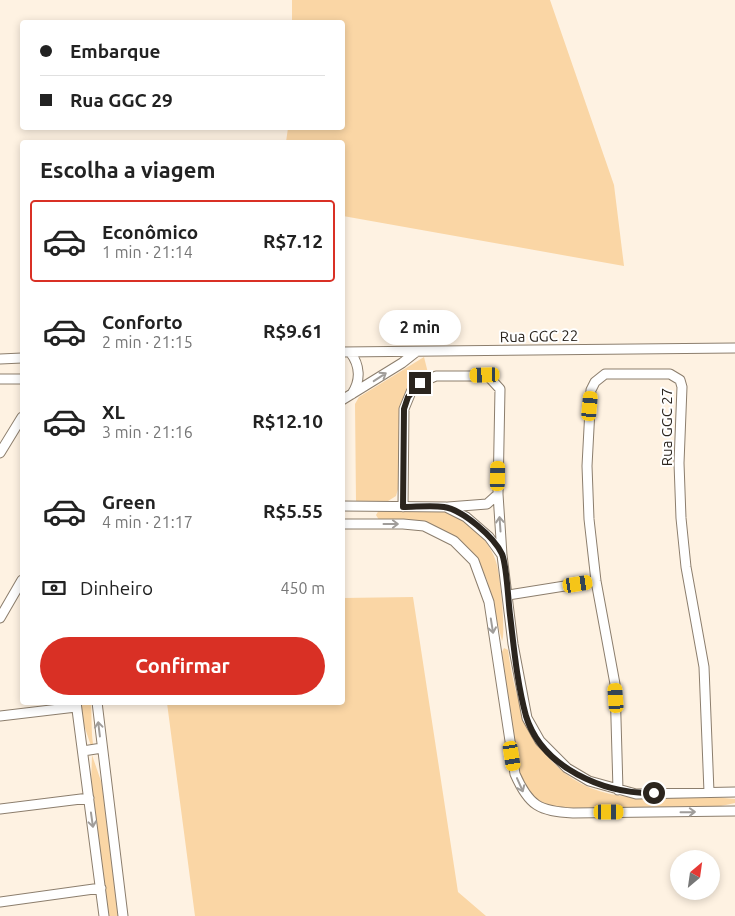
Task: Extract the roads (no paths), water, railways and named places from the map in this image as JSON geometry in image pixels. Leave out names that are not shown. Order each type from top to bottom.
[{"type":"street","name":"Rua GGC 22","points":[[346,352],[735,348]]},
{"type":"street","points":[[345,400],[356,388],[359,377],[358,366],[346,352]]},
{"type":"street","points":[[345,400],[416,352]]},
{"type":"street","points":[[0,359],[20,358]]},
{"type":"street","name":"Rua GGC 27","points":[[618,790],[615,684],[596,581],[587,492],[588,442],[593,386],[605,374],[674,375],[680,380],[682,386],[679,464],[681,518],[686,567],[705,676],[709,792]]},
{"type":"street","points":[[403,507],[406,403],[415,387],[425,380],[436,376],[485,375],[498,385],[500,389],[498,494],[502,555],[513,644],[527,718],[540,741],[567,768],[589,781],[618,790],[636,794],[735,792]]},
{"type":"street","points":[[0,379],[20,379]]},
{"type":"street","points":[[0,453],[20,420]]},
{"type":"street","points":[[345,506],[446,507],[487,504],[498,494]]},
{"type":"street","points":[[369,506],[372,515],[369,524]]},
{"type":"street","points":[[446,507],[466,517],[480,527],[502,555]]},
{"type":"street","points":[[345,524],[424,526],[438,532],[466,551],[479,570],[485,587],[515,774],[523,793],[532,803],[548,811],[574,813],[735,811]]},
{"type":"street","points":[[508,595],[596,581]]},
{"type":"street","points":[[0,618],[20,583]]},
{"type":"street","points":[[495,646],[513,644]]},
{"type":"street","points":[[0,716],[76,705],[104,916]]},
{"type":"street","points":[[96,705],[123,916]]},
{"type":"street","points":[[83,751],[102,748]]},
{"type":"street","points":[[0,809],[89,798]]},
{"type":"street","points":[[0,902],[101,888]]}]
